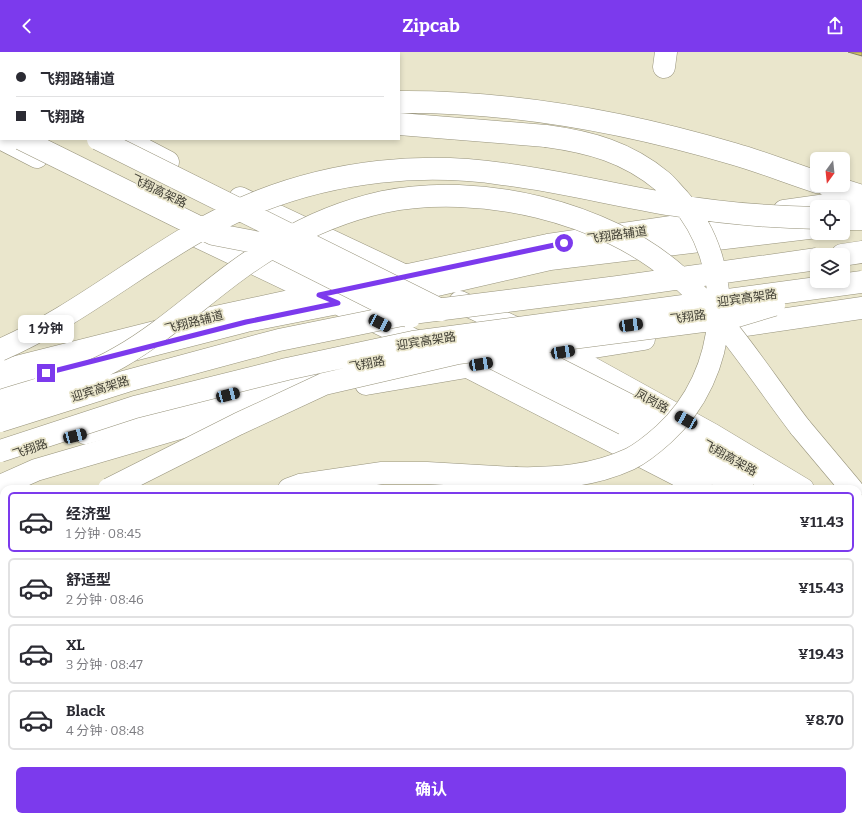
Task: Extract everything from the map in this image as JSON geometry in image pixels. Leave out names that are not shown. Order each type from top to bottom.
[{"type":"main road","points":[[400,102],[511,108],[627,126],[734,154],[810,180]]},
{"type":"main road","points":[[306,485],[382,473],[427,473],[547,478],[574,476],[601,470],[631,458],[656,441],[676,423],[704,381],[711,362],[718,334],[719,306],[717,282],[712,262],[698,226],[685,206],[664,182],[644,168],[622,156],[600,146],[572,139],[400,124]]},
{"type":"main road","points":[[3,140],[171,224],[437,351],[678,474],[696,485]]},
{"type":"main road","points":[[23,140],[213,234],[265,244]]},
{"type":"main road","name":"飞翔高架路","points":[[54,140],[265,244],[628,416],[709,446],[776,485]]},
{"type":"main road","points":[[100,140],[628,416]]},
{"type":"main road","name":"凤岗路","points":[[126,140],[199,179],[539,339],[713,435],[796,485]]},
{"type":"main road","points":[[0,350],[55,323],[152,259],[225,216],[262,201],[312,184],[367,173],[423,168],[462,169],[503,174],[713,211],[810,218]]},
{"type":"main road","points":[[849,192],[862,196]]},
{"type":"main road","points":[[0,402],[60,383],[118,358],[154,336],[237,270],[277,244],[310,227],[342,214],[383,202],[423,196],[472,197],[512,201],[565,214],[613,235],[646,253],[676,274],[705,302],[800,427],[849,485]]},
{"type":"main road","name":"飞翔路辅道","points":[[0,371],[211,318],[328,299],[404,276],[548,245],[862,200]]},
{"type":"main road","points":[[850,219],[862,219]]},
{"type":"main road","points":[[850,223],[862,222]]},
{"type":"main road","points":[[0,384],[246,322],[328,299],[428,287],[550,259],[810,228]]},
{"type":"main road","points":[[850,254],[862,252]]},
{"type":"main road","name":"迎宾高架路","points":[[0,421],[127,381],[256,346],[412,313],[618,287],[810,260]]},
{"type":"main road","name":"迎宾高架路","points":[[850,284],[862,282]]},
{"type":"main road","name":"迎宾高架路","points":[[0,451],[135,407],[287,369],[413,342],[818,288]]},
{"type":"main road","points":[[117,485],[238,424],[324,384],[458,353],[734,317],[827,288]]},
{"type":"main road","name":"飞翔路","points":[[0,460],[29,448],[274,383],[437,351],[539,339],[862,291]]},
{"type":"main road","points":[[2,485],[36,470],[281,399],[467,366],[862,308]]},
{"type":"main road","name":"飞翔高架路","points":[[628,416],[737,485]]},
{"type":"building","points":[[848,52],[862,52],[862,56]]},
{"type":"route","points":[[46,373],[246,322],[338,303],[319,295],[548,245],[564,243]]}]
